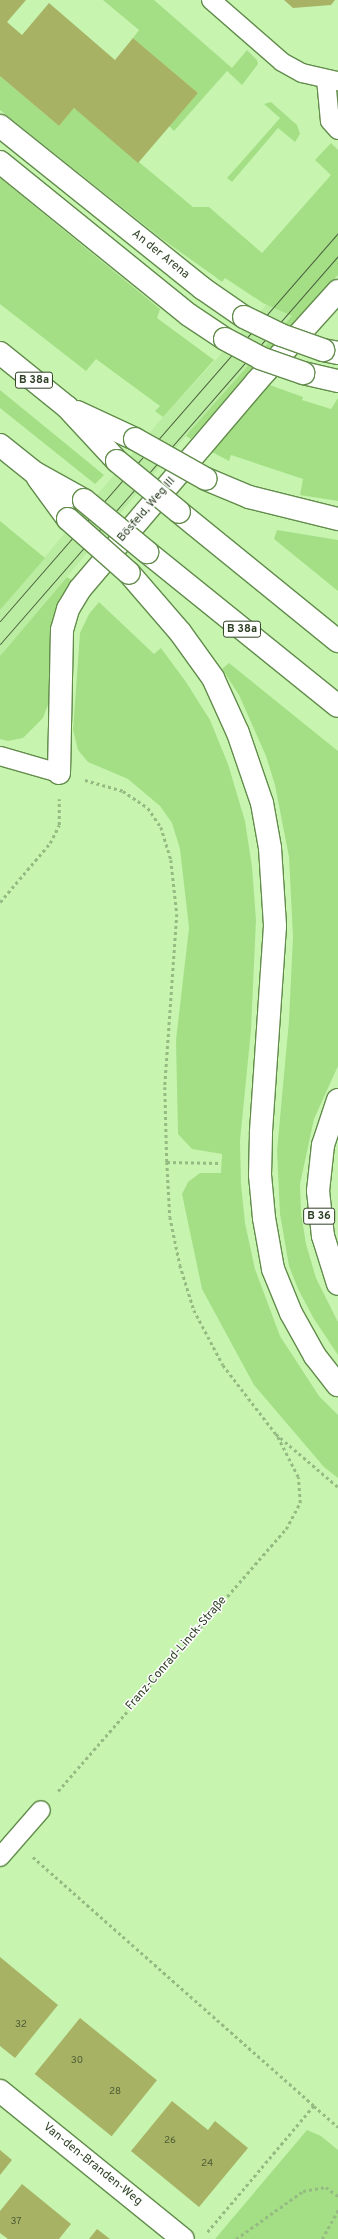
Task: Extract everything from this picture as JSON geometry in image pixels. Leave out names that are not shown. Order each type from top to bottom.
[{"type":"main road","name":"An der Arena","points":[[0,126],[202,288],[244,317],[281,335],[331,351]]},
{"type":"main road","points":[[0,162],[189,315],[225,339],[260,358],[303,373],[338,382]]},
{"type":"main road","name":"Bösfeld, Weg III","points":[[59,773],[62,630],[68,609],[80,589],[338,290]]},
{"type":"main road","name":"B 38a","points":[[0,353],[67,407],[117,461],[338,641]]},
{"type":"main road","points":[[67,407],[135,439],[206,479],[249,497],[338,519]]},
{"type":"main road","name":"B 38a","points":[[0,445],[35,473],[84,500],[338,706]]},
{"type":"main road","points":[[35,473],[68,519],[129,573],[180,632],[213,678],[238,733],[262,803],[270,848],[275,926],[261,1134],[264,1218],[273,1269],[291,1314],[315,1356],[338,1385]]},
{"type":"main road","name":"B 36","points":[[338,1100],[323,1145],[318,1191],[322,1236],[338,1284]]},
{"type":"main road","name":"Van-den-Branden-Weg","points":[[0,2091],[183,2239]]},
{"type":"lane","points":[[211,0],[282,62],[302,73],[332,80],[330,122],[338,130]]},
{"type":"lane","points":[[0,756],[59,773]]},
{"type":"lane","points":[[0,1857],[42,1810]]},
{"type":"path","points":[[0,902],[50,843],[59,826],[59,773],[122,792],[135,798],[148,808],[161,827],[171,860],[177,914],[165,1087],[170,1217],[180,1264],[194,1310],[223,1365],[276,1434],[338,1487]]},
{"type":"path","points":[[168,1162],[221,1163]]},
{"type":"path","name":"Franz-Conrad-Linck-Straße","points":[[42,1810],[286,1529],[300,1503],[298,1477],[276,1434]]},
{"type":"path","points":[[14,1841],[338,2127]]},
{"type":"path","points":[[207,2233],[314,2106]]},
{"type":"path","points":[[236,2239],[303,2191],[326,2187],[338,2196]]},
{"type":"path","points":[[322,2239],[338,2210]]},
{"type":"shaded area","points":[[103,0],[154,0],[232,68],[247,50],[257,60],[258,64],[242,85],[227,71],[174,131],[169,126],[198,93],[133,38],[139,30]]},
{"type":"shaded area","points":[[0,76],[59,126],[74,108],[193,207],[209,207],[262,253],[331,175],[315,160],[331,143],[338,150],[338,275],[191,439],[186,436],[189,432],[292,316],[263,303],[225,278],[222,282],[162,239],[0,110]]},
{"type":"shaded area","points":[[271,102],[297,125],[300,134],[295,142],[278,128],[232,182],[227,178],[280,118],[264,104]]},
{"type":"shaded area","points":[[0,178],[160,309],[157,318],[214,360],[163,417],[155,411],[160,406],[96,359],[86,371],[0,304]]},
{"type":"shaded area","points":[[267,304],[292,316],[189,432],[0,656],[0,610],[163,417]]},
{"type":"shaded area","points":[[267,384],[303,397],[302,400],[331,409],[338,398],[338,501],[300,495],[303,479],[231,455],[229,461],[210,451]]},
{"type":"shaded area","points":[[0,390],[104,475],[95,484],[0,408]]},
{"type":"shaded area","points":[[0,521],[45,558],[0,610]]},
{"type":"shaded area","points":[[277,530],[338,540],[338,591],[274,539]]},
{"type":"shaded area","points":[[67,577],[72,580],[57,604],[50,629],[49,702],[43,718],[23,738],[8,741],[0,739],[0,656]]},
{"type":"shaded area","points":[[99,602],[154,654],[161,648],[186,682],[210,720],[228,764],[245,821],[252,867],[256,920],[251,1030],[240,1141],[241,1184],[245,1223],[255,1269],[280,1336],[319,1396],[338,1415],[338,1478],[324,1467],[254,1385],[202,1289],[182,1194],[188,1182],[200,1173],[221,1173],[222,1154],[192,1149],[178,1134],[176,1040],[189,928],[180,849],[172,823],[160,806],[128,779],[88,762],[78,750],[73,730],[80,633],[89,614]]},
{"type":"shaded area","points":[[229,663],[338,751],[338,1066],[314,1119],[300,1184],[301,1213],[306,1244],[316,1278],[338,1322],[338,1355],[314,1319],[298,1289],[289,1266],[280,1214],[277,1151],[289,1020],[293,937],[289,857],[275,785],[266,756],[239,695],[222,669]]},
{"type":"shaded area","points":[[307,2130],[321,2136],[338,2150],[338,2239],[215,2239]]},
{"type":"building","points":[[0,0],[26,0],[7,22],[22,35],[49,3],[115,60],[133,38],[198,93],[138,163],[74,108],[59,126],[0,76]]},
{"type":"building","points":[[284,0],[335,0],[331,5],[293,8]]},
{"type":"building","points":[[0,1957],[58,2005],[15,2058],[0,2046]]},
{"type":"building","points":[[80,2018],[157,2080],[112,2136],[35,2074]]},
{"type":"building","points":[[172,2101],[208,2130],[215,2121],[248,2148],[199,2207],[131,2151]]},
{"type":"building","points":[[0,2150],[12,2160],[0,2175]]},
{"type":"building","points":[[22,2184],[71,2224],[59,2239],[8,2239],[0,2233],[0,2211]]},
{"type":"building","points":[[97,2229],[110,2239],[89,2239]]},
{"type":"tram line","points":[[0,621],[338,233]]},
{"type":"tram line","points":[[0,644],[338,256]]}]
